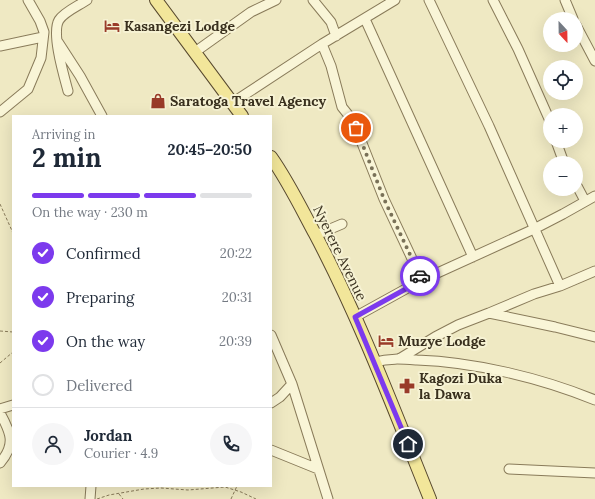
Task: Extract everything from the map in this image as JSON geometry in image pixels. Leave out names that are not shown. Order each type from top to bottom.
[{"type":"main road","points":[[156,0],[241,115]]},
{"type":"main road","name":"Nyerere Avenue","points":[[272,159],[316,235],[355,317],[430,499]]},
{"type":"street","points":[[0,112],[28,90],[41,58],[44,32],[40,21],[28,0]]},
{"type":"street","points":[[68,91],[57,41],[56,25],[60,19],[87,0]]},
{"type":"street","points":[[195,52],[251,12],[276,0]]},
{"type":"street","points":[[313,0],[331,22],[336,36]]},
{"type":"street","points":[[232,103],[322,44],[395,0]]},
{"type":"street","points":[[429,0],[489,126],[560,286]]},
{"type":"street","points":[[494,0],[544,108]]},
{"type":"street","points":[[565,0],[570,12]]},
{"type":"street","points":[[365,19],[473,257]]},
{"type":"street","points":[[0,46],[43,37]]},
{"type":"street","points":[[583,38],[595,61]]},
{"type":"street","points":[[57,41],[80,76],[101,115]]},
{"type":"street","points":[[322,44],[331,66],[342,107],[356,128],[384,199],[422,280]]},
{"type":"street","points":[[582,196],[585,201]]},
{"type":"street","points":[[355,317],[422,280],[534,229],[595,196]]},
{"type":"street","points":[[316,235],[342,224]]},
{"type":"street","points":[[399,359],[448,329],[595,271]]},
{"type":"street","points":[[489,313],[595,337]]},
{"type":"street","points":[[272,337],[292,384],[328,499]]},
{"type":"street","points":[[374,362],[388,359],[438,361],[524,377],[571,390],[595,400]]},
{"type":"street","points":[[272,402],[292,384]]},
{"type":"street","points":[[0,409],[12,404]]},
{"type":"street","points":[[0,414],[11,439],[10,449],[0,463]]},
{"type":"street","points":[[272,450],[318,469]]},
{"type":"street","points":[[509,469],[595,473]]},
{"type":"street","points":[[91,487],[91,499]]},
{"type":"path","points":[[0,204],[12,231]]},
{"type":"path","points":[[0,331],[12,332]]},
{"type":"path","points":[[0,363],[12,353]]},
{"type":"path","points":[[91,499],[153,488],[188,490],[225,487],[256,499]]},
{"type":"path","points":[[231,499],[236,487]]},
{"type":"path","points":[[119,494],[123,499]]},
{"type":"way so far","points":[[356,128],[384,199],[420,276]]},
{"type":"place","name":"Kasangezi Lodge","points":[[112,26]]},
{"type":"place","name":"Saratoga Travel Agency","points":[[158,101]]},
{"type":"place","name":"Muzye Lodge","points":[[386,341]]},
{"type":"place","name":"Kagozi Duka la Dawa","points":[[407,386]]},
{"type":"route","points":[[408,444],[355,317],[422,280],[420,276]]}]
